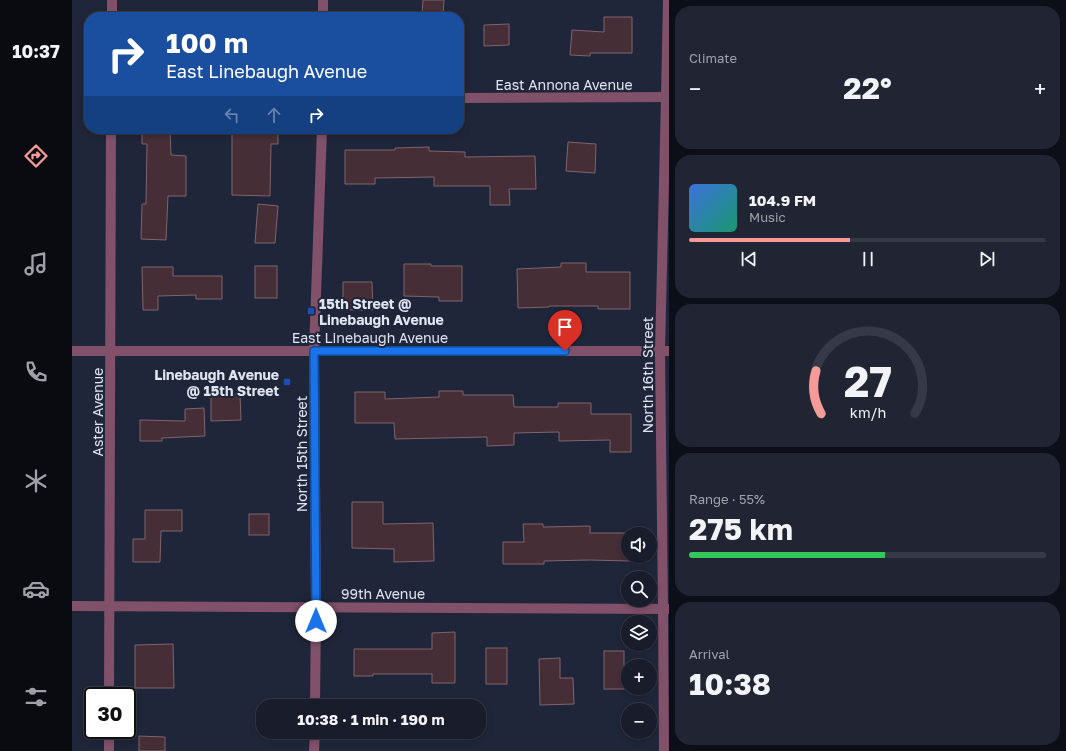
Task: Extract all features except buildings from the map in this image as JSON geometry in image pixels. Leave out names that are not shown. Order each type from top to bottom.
[{"type":"street","points":[[112,0],[112,12]]},
{"type":"street","points":[[323,0],[323,12]]},
{"type":"street","name":"North 16th Street","points":[[664,751],[666,609],[664,351],[668,0]]},
{"type":"street","name":"East Annona Avenue","points":[[464,98],[668,98]]},
{"type":"street","name":"Aster Avenue","points":[[109,687],[111,134]]},
{"type":"street","name":"North 15th Street","points":[[315,699],[316,607],[314,351],[322,134]]},
{"type":"street","name":"East Linebaugh Avenue","points":[[72,351],[664,351]]},
{"type":"street","name":"99th Avenue","points":[[72,606],[666,609]]},
{"type":"street","points":[[109,739],[109,751]]},
{"type":"street","points":[[314,751],[315,739]]},
{"type":"place","name":"15th Street @ Linebaugh Avenue","points":[[311,311]]},
{"type":"place","name":"Linebaugh Avenue @ 15th Street","points":[[287,382]]},
{"type":"route","points":[[316,621],[314,351],[565,351]]}]
